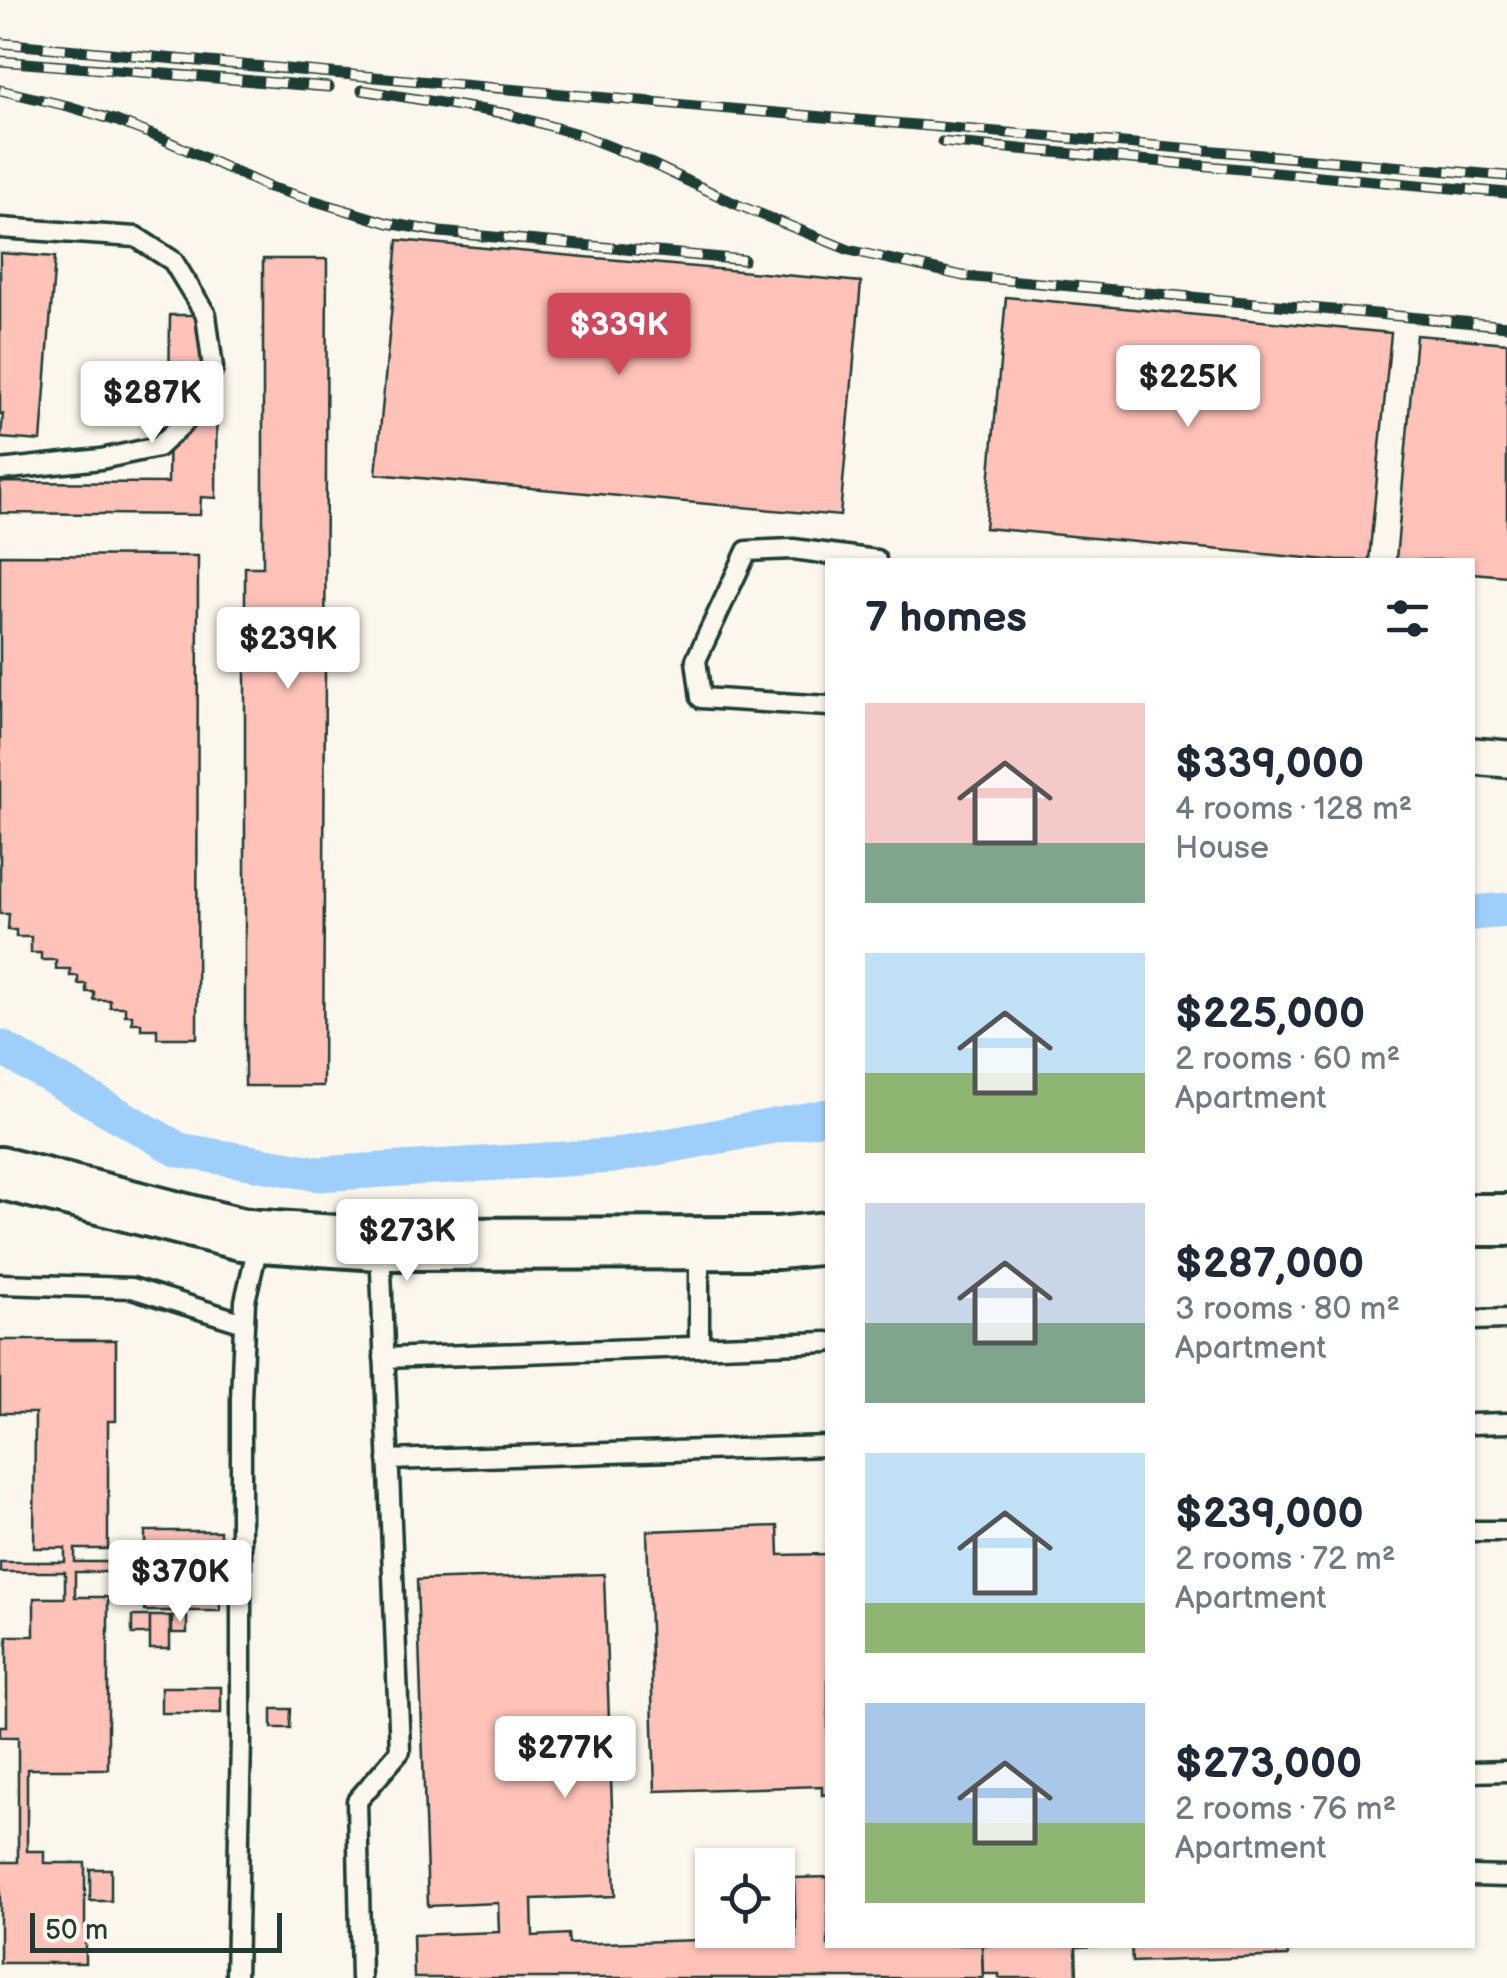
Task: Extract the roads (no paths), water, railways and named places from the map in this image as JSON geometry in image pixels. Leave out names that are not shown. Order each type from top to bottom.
[{"type":"street","points":[[1475,756],[1507,758]]},
{"type":"street","points":[[0,1172],[260,1236],[380,1244],[778,1242],[825,1238]]},
{"type":"street","points":[[1475,1220],[1507,1220]]},
{"type":"lane","points":[[0,228],[136,237],[172,261],[206,315],[213,368],[194,414],[158,447],[101,460],[0,470]]},
{"type":"lane","points":[[825,706],[701,698],[696,660],[747,551],[793,548],[862,558]]},
{"type":"lane","points":[[236,1978],[244,1301],[260,1236]]},
{"type":"lane","points":[[700,1242],[700,1347]]},
{"type":"lane","points":[[360,1978],[357,1801],[400,1751],[380,1244]]},
{"type":"lane","points":[[0,1284],[132,1288],[244,1323]]},
{"type":"lane","points":[[1475,1320],[1507,1319]]},
{"type":"lane","points":[[384,1358],[825,1342]]},
{"type":"lane","points":[[1475,1424],[1507,1423]]},
{"type":"lane","points":[[388,1460],[825,1446]]},
{"type":"lane","points":[[1475,1532],[1507,1531]]},
{"type":"lane","points":[[1475,1772],[1507,1771]]},
{"type":"lane","points":[[1475,1876],[1507,1877]]},
{"type":"waterway","points":[[1475,913],[1507,910]]},
{"type":"waterway","points":[[0,1047],[179,1150],[319,1174],[613,1156],[825,1117]]},
{"type":"railway","points":[[0,43],[1507,176]]},
{"type":"railway","points":[[0,61],[329,87]]},
{"type":"railway","points":[[0,90],[117,121],[266,186],[388,223],[440,232],[744,260]]},
{"type":"railway","points":[[362,90],[508,114],[581,135],[849,250],[963,276],[1507,326]]},
{"type":"railway","points":[[942,142],[1507,193]]}]
